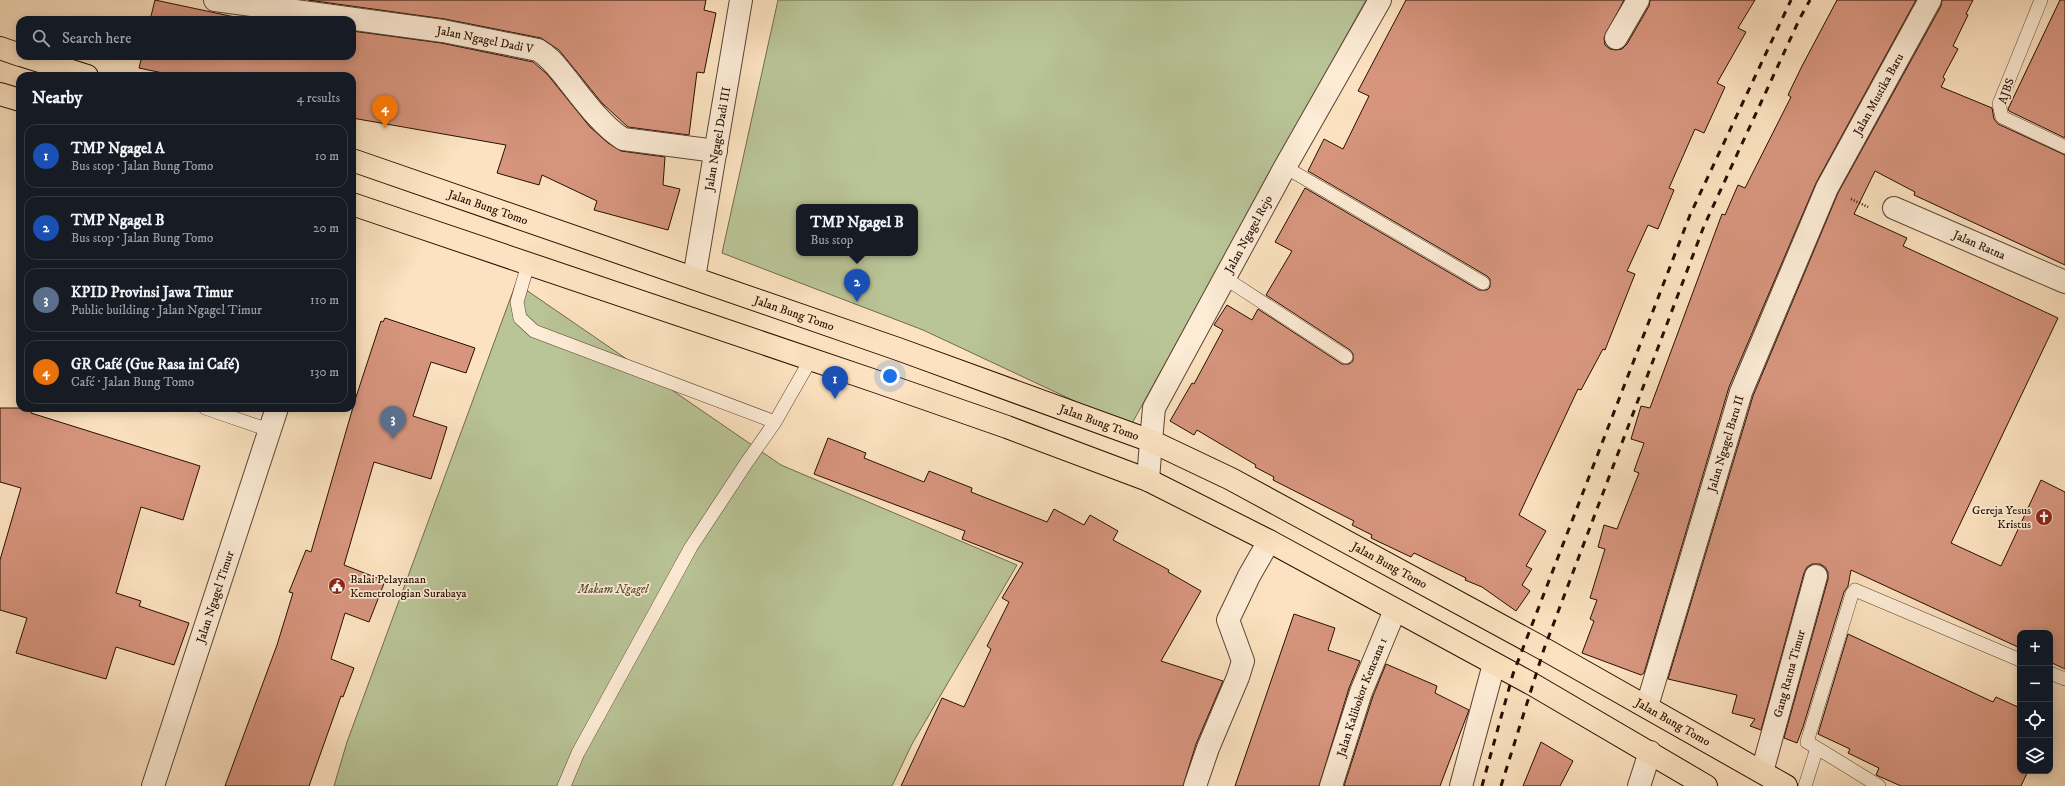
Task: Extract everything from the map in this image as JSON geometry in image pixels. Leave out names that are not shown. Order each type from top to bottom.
[{"type":"main road","points":[[30,60],[73,72]]},
{"type":"main road","points":[[0,94],[16,99]]},
{"type":"main road","name":"Jalan Bung Tomo","points":[[358,162],[898,349],[1151,441],[1231,479],[1647,706],[1786,786]]},
{"type":"main road","points":[[356,207],[810,359],[1007,427],[1148,480],[1269,541],[1532,684],[1706,786]]},
{"type":"street","name":"Jalan Ngagel Dadi V","points":[[216,0],[337,16]]},
{"type":"street","name":"Jalan Ngagel Dadi III","points":[[694,278],[740,0]]},
{"type":"street","name":"Jalan Ngagel Rejo","points":[[1148,480],[1154,408],[1285,167],[1380,0]]},
{"type":"street","points":[[1616,38],[1638,0]]},
{"type":"street","name":"Jalan Mustika Baru","points":[[1826,188],[1930,0]]},
{"type":"street","name":"Jalan Ngagel Dadi V","points":[[356,19],[443,30],[538,50],[548,56],[587,103],[615,134],[622,139],[716,151]]},
{"type":"street","name":"Jalan Ngagel Baru II","points":[[1647,706],[1741,392],[1826,188]]},
{"type":"street","name":"Jalan Ratna","points":[[1894,208],[2065,282]]},
{"type":"street","name":"Jalan Ngagel Timur","points":[[153,786],[276,412]]},
{"type":"street","points":[[1195,786],[1208,748],[1238,677],[1243,661],[1228,620],[1249,576],[1269,541]]},
{"type":"street","name":"Gang Ratna Timur","points":[[1762,772],[1816,576]]},
{"type":"street","name":"Jalan Kalibokor Kencana 1","points":[[1331,786],[1361,692],[1395,610]]},
{"type":"street","points":[[1461,786],[1494,664]]},
{"type":"street","points":[[1639,786],[1650,752]]},
{"type":"lane","name":"AJBS","points":[[2041,0],[1999,104],[2002,117],[2065,147]]},
{"type":"lane","points":[[1285,167],[1483,283]]},
{"type":"lane","points":[[528,264],[517,302],[520,318],[534,331],[775,422]]},
{"type":"lane","points":[[1225,278],[1346,357]]},
{"type":"lane","points":[[564,786],[578,752],[691,547],[775,422],[810,359]]},
{"type":"lane","points":[[217,412],[269,430]]},
{"type":"lane","points":[[1879,786],[1807,742],[1852,594],[1855,590],[2017,659]]},
{"type":"lane","points":[[2053,674],[2065,679]]},
{"type":"lane","points":[[1805,786],[1817,748]]},
{"type":"path","points":[[1826,188],[1869,208],[1894,208]]},
{"type":"green space","points":[[778,0],[1366,0],[1130,427],[923,330],[722,253]]},
{"type":"green space","name":"Makam Ngagel","points":[[516,283],[781,465],[1017,565],[912,744],[892,786],[334,786],[347,742]]},
{"type":"building","points":[[155,0],[230,16],[151,16]]},
{"type":"building","points":[[308,0],[706,0],[704,10],[716,13],[704,73],[697,72],[689,135],[628,127],[602,103],[559,50],[541,38],[445,19]]},
{"type":"building","points":[[1406,0],[1624,0],[1604,38],[1605,45],[1610,49],[1616,50],[1622,49],[1627,44],[1649,6],[1650,0],[1755,0],[1738,28],[1746,32],[1717,83],[1725,87],[1704,133],[1695,129],[1669,188],[1674,190],[1658,229],[1648,225],[1627,271],[1635,274],[1605,350],[1603,349],[1581,390],[1578,389],[1519,515],[1546,531],[1526,566],[1532,569],[1522,585],[1530,591],[1516,611],[1482,587],[1465,580],[1466,578],[1414,553],[1411,557],[1371,538],[1372,535],[1352,525],[1354,521],[1273,480],[1274,477],[1255,467],[1256,465],[1197,430],[1194,435],[1170,421],[1192,383],[1194,384],[1223,330],[1214,325],[1227,305],[1252,320],[1258,309],[1342,364],[1349,364],[1353,361],[1353,354],[1350,350],[1266,295],[1292,251],[1275,242],[1305,188],[1479,290],[1487,290],[1490,287],[1490,279],[1487,276],[1308,171],[1324,139],[1343,149],[1369,96],[1358,91]]},
{"type":"building","points":[[1837,0],[1916,0],[1816,183],[1729,387],[1644,673],[1641,675],[1582,653],[1594,621],[1590,619],[1597,600],[1590,598],[1605,549],[1598,547],[1604,525],[1617,529],[1639,473],[1634,471],[1644,443],[1631,439],[1641,406],[1650,408],[1722,214],[1725,215],[1738,185],[1745,188],[1791,97],[1788,95],[1802,66]]},
{"type":"building","points":[[1942,0],[1973,0],[1966,14],[1968,15],[1953,46],[1958,49],[1943,77],[1945,79],[1941,87],[1992,108],[1994,119],[1998,124],[2065,155],[2065,265],[1914,195],[1915,192],[1875,171],[1854,214],[1907,238],[1903,246],[2058,318],[1951,543],[2001,566],[2041,480],[2065,492],[2065,669],[2053,663],[2053,630],[2017,630],[2017,647],[1851,570],[1848,586],[1844,592],[1797,743],[1784,738],[1828,579],[1828,572],[1825,567],[1820,564],[1812,564],[1807,567],[1804,573],[1761,730],[1750,726],[1755,719],[1732,713],[1737,695],[1668,679],[1753,396],[1838,193],[1941,6]]},
{"type":"building","points":[[2060,0],[2065,0],[2065,138],[2009,111],[2008,109]]},
{"type":"building","points":[[356,32],[441,43],[533,62],[547,74],[590,127],[608,143],[621,151],[665,157],[663,185],[680,189],[668,230],[594,210],[597,201],[542,175],[539,185],[497,173],[506,145],[356,119],[356,72],[158,72],[139,68],[141,60],[356,60]]},
{"type":"building","points":[[385,318],[475,348],[466,373],[431,362],[413,416],[447,427],[431,479],[374,462],[344,565],[385,581],[369,622],[345,613],[331,659],[354,668],[343,697],[341,696],[309,786],[225,786],[277,645],[293,593],[289,592],[306,550],[311,552],[352,412],[356,412],[356,397],[381,321],[383,322]]},
{"type":"building","points":[[0,408],[16,408],[16,412],[31,412],[200,466],[183,520],[141,507],[116,593],[141,601],[139,606],[189,623],[174,665],[116,647],[106,679],[16,653],[27,618],[0,610],[0,560],[21,488],[0,482]]},
{"type":"building","points":[[828,438],[866,453],[864,458],[924,482],[929,471],[972,488],[971,492],[1047,522],[1054,509],[1084,525],[1090,515],[1118,531],[1113,540],[1169,570],[1168,572],[1201,591],[1161,661],[1223,681],[1196,744],[1183,786],[901,786],[942,698],[964,707],[991,649],[987,646],[1009,602],[1002,598],[1023,563],[962,539],[965,531],[814,474]]},
{"type":"building","points":[[1294,614],[1335,628],[1328,650],[1360,661],[1349,688],[1319,786],[1235,786]]},
{"type":"building","points":[[1848,634],[1993,702],[1996,697],[2017,707],[2017,774],[2027,774],[2021,786],[1901,786],[1876,775],[1879,768],[1848,753],[1850,749],[1818,734]]},
{"type":"building","points":[[1386,664],[1437,686],[1435,693],[1469,710],[1440,786],[1344,786],[1373,696]]},
{"type":"building","points":[[1541,742],[1573,761],[1560,786],[1523,786]]},
{"type":"railway","points":[[1482,786],[1513,674],[1690,215],[1791,0]]},
{"type":"railway","points":[[1501,786],[1544,649],[1704,226],[1800,18],[1810,0]]},
{"type":"place","name":"GR Café (Gue Rasa ini Café)","points":[[385,128]]},
{"type":"place","name":"TMP Ngagel B","points":[[857,302]]},
{"type":"place","name":"TMP Ngagel A","points":[[835,399]]},
{"type":"place","name":"KPID Provinsi Jawa Timur","points":[[393,439]]},
{"type":"place","name":"Gereja Yesus Kristus","points":[[2044,517]]},
{"type":"place","name":"Balai Pelayanan Kemetrologian Surabaya","points":[[337,586]]}]
